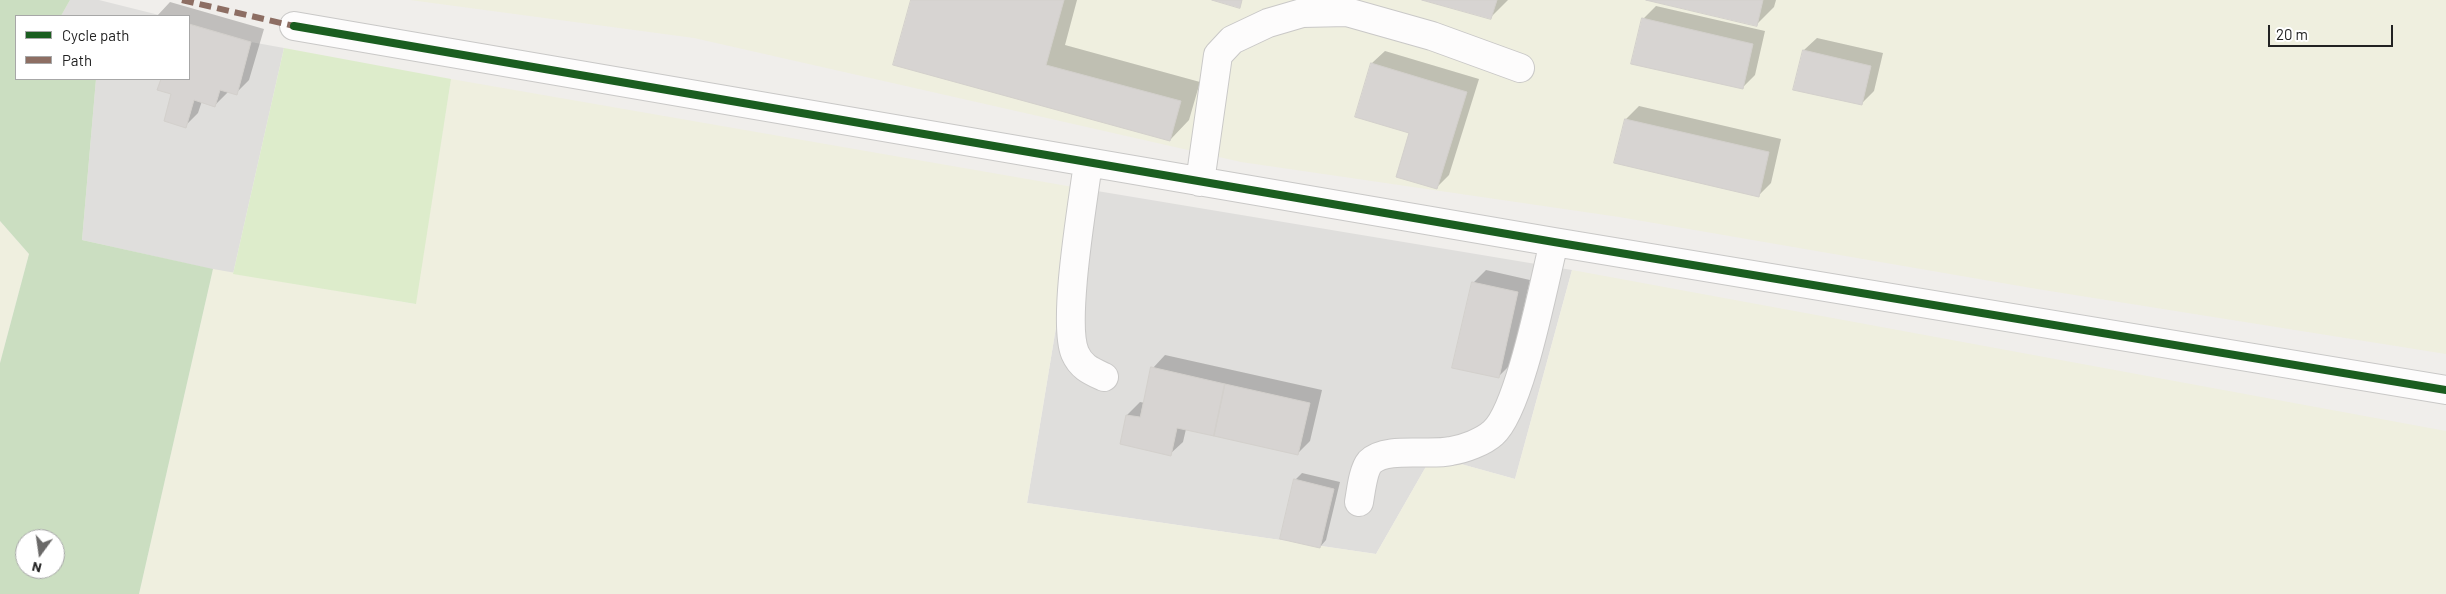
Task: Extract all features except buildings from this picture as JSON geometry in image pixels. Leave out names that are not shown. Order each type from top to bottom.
[{"type":"street","points":[[1200,182],[1218,55],[1232,40],[1268,23],[1302,13],[1347,12],[1432,36],[1520,68]]},
{"type":"street","points":[[294,26],[1554,242],[2446,390]]},
{"type":"street","points":[[1088,163],[1073,292],[1071,338],[1076,354],[1084,368],[1104,377]]},
{"type":"street","points":[[1359,502],[1368,464],[1379,455],[1450,452],[1469,446],[1493,434],[1506,416],[1533,330],[1554,242]]},
{"type":"shaded area","points":[[70,0],[99,0],[159,15],[62,15]]},
{"type":"shaded area","points":[[190,24],[251,42],[284,48],[233,274],[82,240],[96,80],[190,80]]},
{"type":"shaded area","points":[[1079,188],[1572,270],[1515,479],[1432,456],[1376,554],[1027,503]]},
{"type":"green space","points":[[0,0],[70,0],[62,15],[15,15],[15,80],[96,80],[82,240],[213,269],[139,594],[0,594],[0,363],[29,254],[0,221]]},
{"type":"green space","points":[[410,0],[2446,0],[2446,354],[2037,289],[1619,217],[1241,162],[694,38]]},
{"type":"green space","points":[[284,48],[451,79],[416,304],[233,274]]},
{"type":"green space","points":[[451,79],[1079,188],[1027,503],[1376,554],[1432,456],[1515,479],[1572,270],[2446,431],[2446,594],[139,594],[213,269],[415,304]]},
{"type":"green space","points":[[0,221],[29,254],[0,363]]},
{"type":"marked path","points":[[182,0],[294,26]]},
{"type":"cycle path","points":[[294,26],[1554,242],[2446,390]]}]
